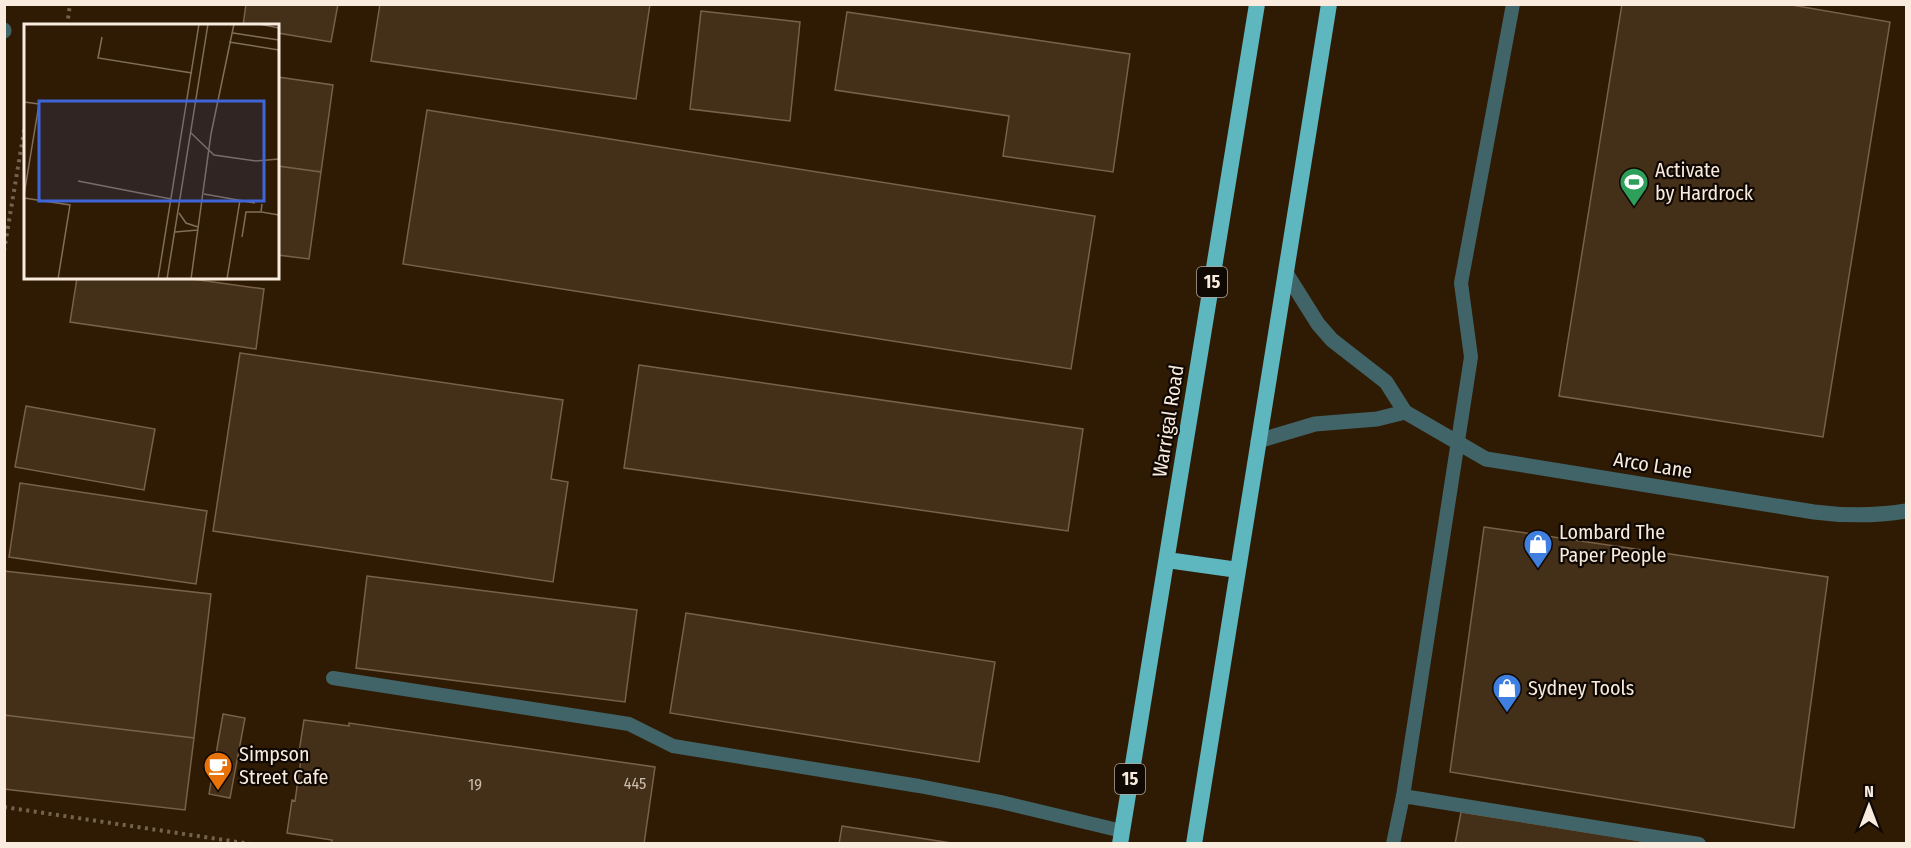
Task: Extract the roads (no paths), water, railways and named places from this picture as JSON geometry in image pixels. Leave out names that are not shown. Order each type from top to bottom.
[{"type":"highway","name":"Warrigal Road","points":[[1121,837],[1257,4]]},
{"type":"highway","points":[[1194,843],[1329,4]]},
{"type":"highway","points":[[1167,560],[1238,570]]},
{"type":"street","name":"Arco Lane","points":[[1286,273],[1318,324],[1332,340],[1386,382],[1405,412],[1486,459],[1794,510],[1839,515],[1887,514],[1906,511]]},
{"type":"street","points":[[1258,441],[1315,424],[1377,419],[1405,412]]},
{"type":"lane","points":[[1393,843],[1403,796],[1456,442],[1471,357],[1461,283],[1513,4]]},
{"type":"lane","points":[[333,678],[629,724],[673,746],[977,797],[1121,837]]},
{"type":"lane","points":[[1403,796],[1699,843]]},
{"type":"place","name":"Activate by Hardrock","points":[[1634,208]]},
{"type":"place","name":"Lombard The Paper People","points":[[1538,570]]},
{"type":"place","name":"Sydney Tools","points":[[1507,714]]},
{"type":"place","name":"Simpson Street Cafe","points":[[218,792]]}]
